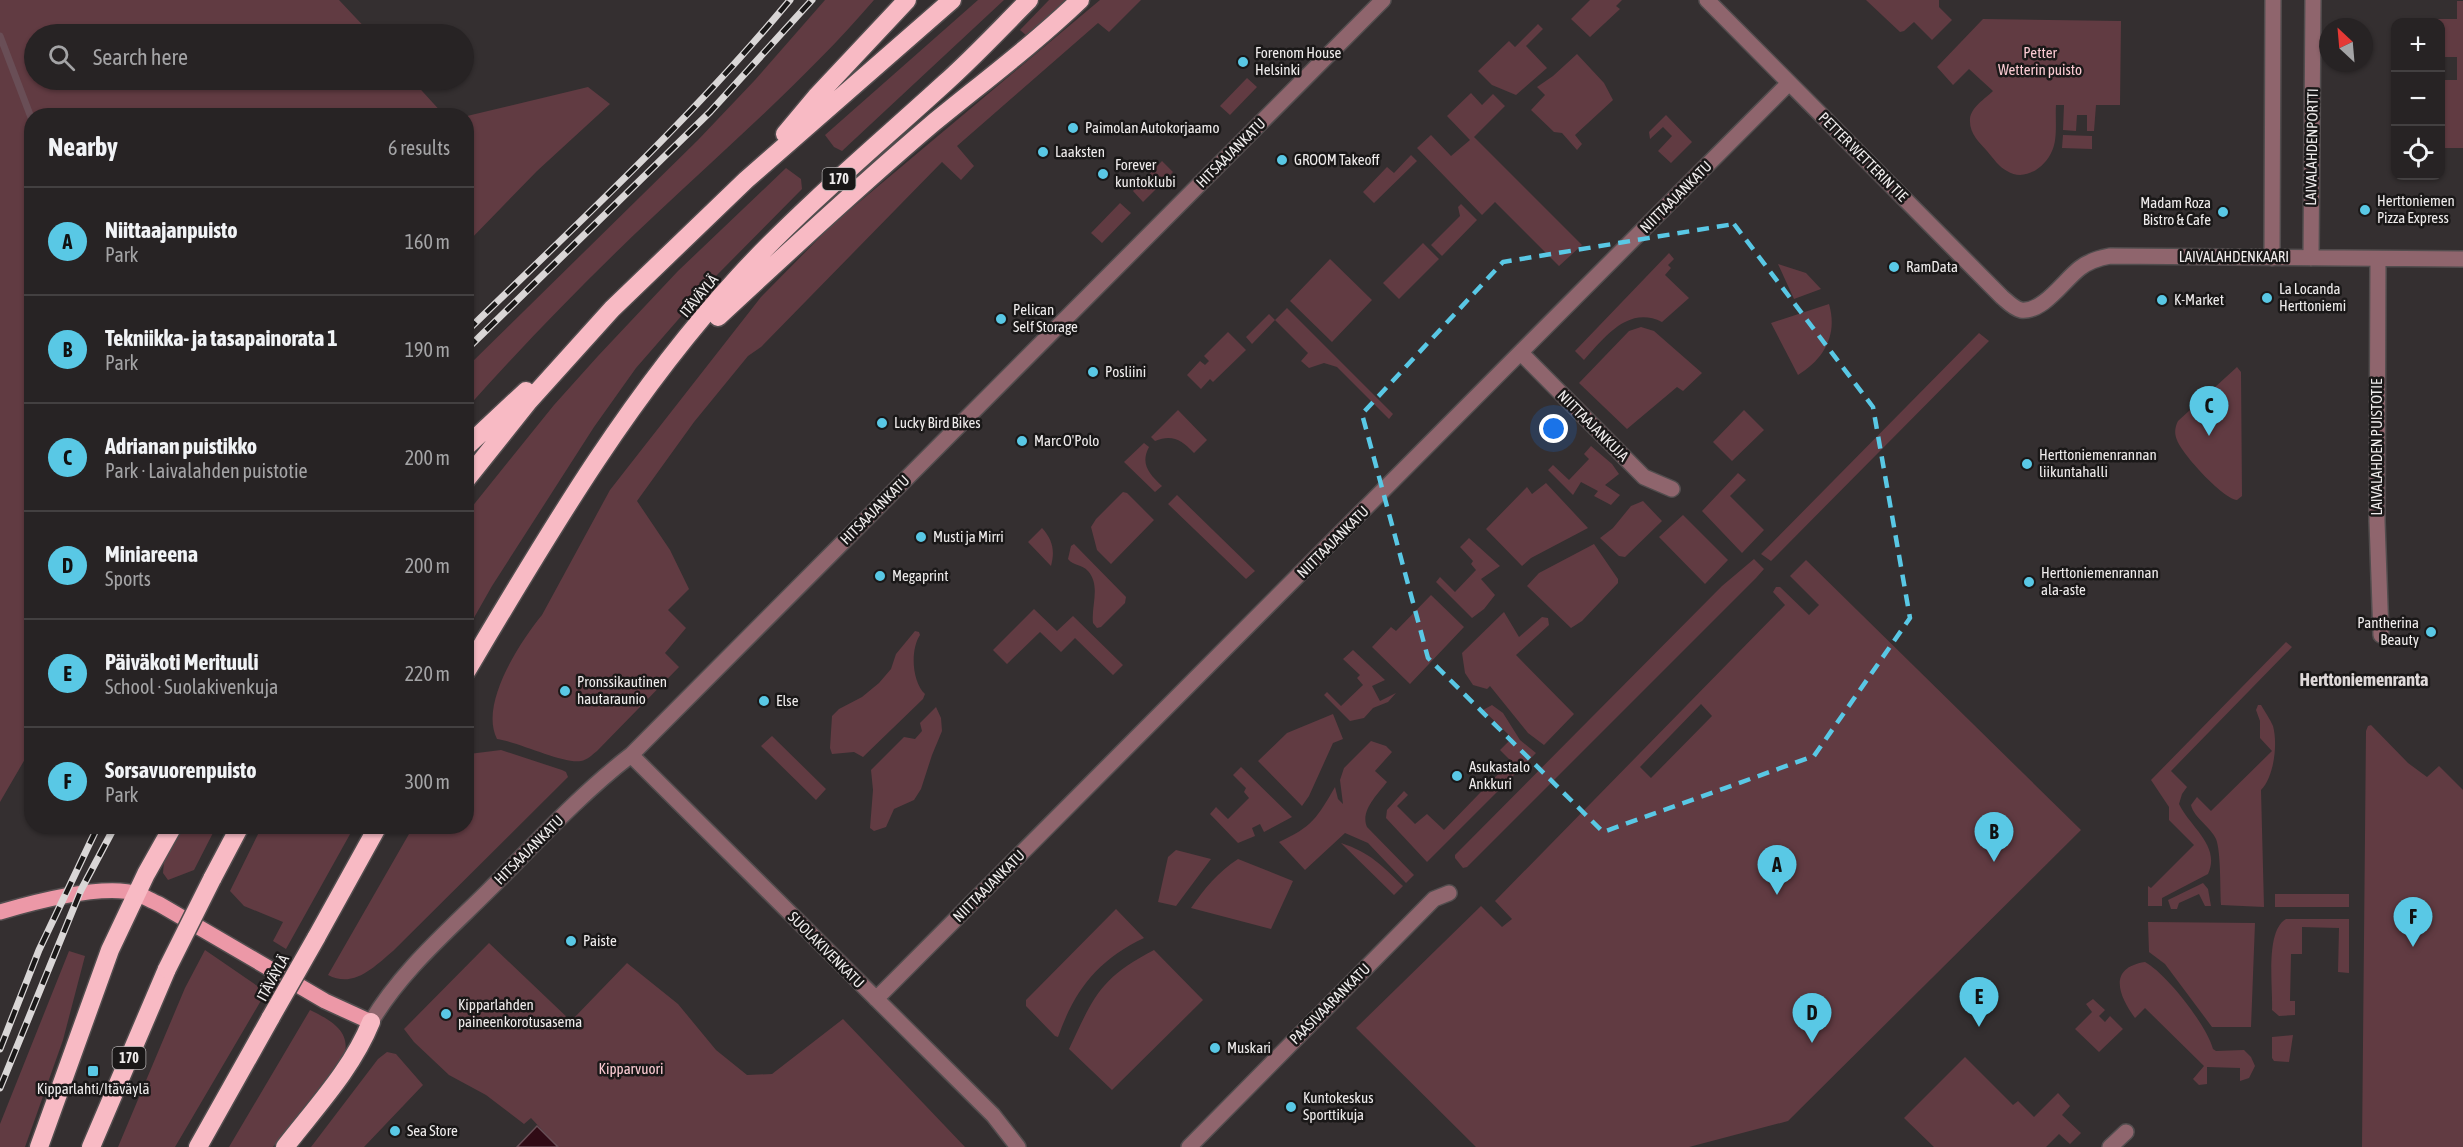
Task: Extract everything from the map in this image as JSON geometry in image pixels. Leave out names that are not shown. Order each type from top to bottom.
[{"type":"highway","points":[[746,180],[816,97],[907,0]]},
{"type":"highway","points":[[474,439],[746,180],[952,0]]},
{"type":"highway","name":"ITÄVÄYLÄ","points":[[474,658],[537,552],[661,369],[739,276],[834,183],[947,81],[1029,0]]},
{"type":"highway","points":[[661,369],[815,226],[1080,0]]},
{"type":"highway","points":[[474,470],[529,401],[612,309]]},
{"type":"highway","points":[[39,1147],[110,950],[136,893],[169,834]]},
{"type":"highway","name":"170","points":[[91,1147],[167,969],[236,834]]},
{"type":"highway","name":"ITÄVÄYLÄ","points":[[198,1147],[374,834]]},
{"type":"highway","points":[[285,1147],[363,1043],[371,1022]]},
{"type":"main road","points":[[0,912],[75,894],[136,893],[159,904],[325,1001],[371,1022]]},
{"type":"street","name":"HITSAAJANKATU","points":[[371,1022],[385,998],[419,960],[587,792],[631,755],[1383,0]]},
{"type":"street","name":"PETTER WETTERIN TIE","points":[[1707,0],[2002,297],[2023,310]]},
{"type":"street","points":[[2272,258],[2273,0]]},
{"type":"street","name":"LAIVALAHDENPORTTI","points":[[2311,258],[2313,0]]},
{"type":"street","name":"NIITTAAJANKATU","points":[[876,999],[1789,83]]},
{"type":"street","name":"LAIVALAHDENKAARI","points":[[2023,310],[2041,304],[2080,268],[2101,258],[2463,259]]},
{"type":"street","name":"LAIVALAHDEN PUISTOTIE","points":[[2378,259],[2377,521],[2380,635]]},
{"type":"street","name":"NIITTAAJANKUJA","points":[[1521,353],[1644,477],[1671,489]]},
{"type":"street","name":"SUOLAKIVENKATU","points":[[631,755],[993,1115],[1018,1147]]},
{"type":"street","name":"PAASIVAARANKATU","points":[[1189,1147],[1434,899],[1449,892]]},
{"type":"street","points":[[2110,1147],[2126,1132]]},
{"type":"highlighted area","points":[[1734,224],[1873,407],[1910,618],[1814,756],[1603,832],[1428,658],[1362,414],[1503,262]]},
{"type":"green space","points":[[0,0],[339,0],[362,24],[24,24],[24,90],[421,90],[438,108],[24,108],[24,761],[0,802]]},
{"type":"green space","points":[[825,0],[874,0],[822,57],[767,111],[582,286],[474,400],[474,360],[698,140],[755,80]]},
{"type":"green space","points":[[978,0],[1004,0],[842,151],[834,147],[825,135]]},
{"type":"green space","points":[[1049,0],[1065,0],[1027,36],[1020,30]]},
{"type":"green space","points":[[1100,0],[1141,0],[1109,32],[1098,23],[957,146],[974,166],[961,180],[942,162],[761,347],[748,356],[694,422],[637,501],[670,550],[689,589],[668,610],[686,628],[665,653],[679,667],[597,751],[583,760],[563,759],[497,739],[493,725],[493,709],[504,674],[523,641],[542,615],[610,490],[761,297],[832,225]]},
{"type":"green space","points":[[1590,0],[1622,0],[1616,6],[1620,9],[1590,37],[1571,19]]},
{"type":"green space","points":[[1866,0],[1939,0],[1939,7],[1952,20],[1932,40],[1914,22],[1900,32]]},
{"type":"green space","points":[[2457,1],[2463,1],[2463,148],[2445,148],[2445,80],[2457,80],[2457,57],[2445,57],[2445,19],[2457,19]]},
{"type":"green space","name":"Petter Wetterin puisto","points":[[1983,19],[2121,21],[2120,105],[2096,105],[2094,131],[2087,131],[2087,115],[2077,115],[2076,131],[2063,130],[2064,105],[2056,105],[2055,140],[2049,157],[2039,168],[2027,174],[2014,174],[2004,169],[1978,141],[1970,124],[1973,111],[1993,91],[1969,69],[1953,85],[1937,67]]},
{"type":"green space","points":[[1538,24],[1543,29],[1526,46],[1547,68],[1516,95],[1492,85],[1478,71],[1509,41],[1515,47]]},
{"type":"green space","points":[[1577,54],[1604,83],[1613,100],[1575,135],[1582,144],[1577,150],[1562,133],[1554,132],[1531,110],[1545,95],[1537,87]]},
{"type":"green space","points":[[1247,78],[1257,87],[1230,115],[1220,106]]},
{"type":"green space","points":[[588,87],[610,104],[537,171],[474,236],[474,114]]},
{"type":"green space","points":[[1471,93],[1482,105],[1493,94],[1505,106],[1474,137],[1582,245],[1559,266],[1495,202],[1482,215],[1417,148],[1431,135],[1451,156],[1470,140],[1447,116]]},
{"type":"green space","points":[[1666,115],[1692,142],[1671,163],[1658,151],[1672,136],[1663,127],[1650,139],[1649,132]]},
{"type":"green space","points":[[2063,135],[2092,136],[2092,149],[2062,148]]},
{"type":"green space","points":[[1411,155],[1417,161],[1374,203],[1363,192],[1387,167],[1394,173]]},
{"type":"green space","points":[[1162,161],[1173,172],[1143,202],[1133,191]]},
{"type":"green space","points":[[786,168],[801,179],[802,189],[717,275],[636,368],[594,427],[474,618],[474,504],[554,405],[678,271]]},
{"type":"green space","points":[[1120,203],[1131,213],[1102,243],[1091,233]]},
{"type":"green space","points":[[1461,204],[1477,220],[1442,256],[1431,245],[1460,216],[1458,207]]},
{"type":"green space","points":[[1423,243],[1439,259],[1399,299],[1383,283]]},
{"type":"green space","points":[[1669,253],[1674,259],[1668,265],[1671,268],[1665,275],[1689,298],[1662,322],[1650,318],[1638,318],[1618,326],[1584,360],[1575,351]]},
{"type":"green space","points":[[1330,259],[1372,300],[1332,342],[1290,301]]},
{"type":"green space","points":[[1778,264],[1806,273],[1821,289],[1794,299]]},
{"type":"green space","points":[[1829,304],[1832,326],[1827,345],[1815,362],[1798,375],[1771,323]]},
{"type":"green space","points":[[1287,308],[1393,414],[1389,419],[1337,367],[1324,363],[1309,368],[1301,361],[1308,353],[1275,320]]},
{"type":"green space","points":[[1269,314],[1275,320],[1252,344],[1246,337]]},
{"type":"green space","points":[[1641,327],[1654,331],[1702,373],[1683,391],[1677,387],[1627,429],[1579,383],[1629,331]]},
{"type":"green space","points":[[1228,332],[1246,350],[1213,382],[1210,379],[1201,389],[1187,375],[1200,361],[1205,365],[1209,361],[1204,356]]},
{"type":"green space","points":[[1979,333],[1989,341],[1771,561],[1761,554]]},
{"type":"green space","points":[[2237,367],[2241,372],[2242,496],[2237,500],[2222,492],[2203,474],[2180,447],[2175,432],[2178,421]]},
{"type":"green space","points":[[1178,410],[1207,440],[1194,453],[1172,438],[1155,441],[1151,437]]},
{"type":"green space","points":[[1744,410],[1764,430],[1732,461],[1713,442]]},
{"type":"green space","points":[[1144,443],[1149,447],[1145,459],[1147,468],[1162,486],[1155,492],[1124,462]]},
{"type":"green space","points":[[1591,446],[1612,464],[1619,474],[1605,485],[1620,495],[1611,505],[1594,496],[1598,491],[1581,482],[1573,495],[1548,470],[1553,465],[1569,480],[1589,459],[1584,454]]},
{"type":"green space","points":[[1738,473],[1746,480],[1730,496],[1764,530],[1742,553],[1702,511]]},
{"type":"green space","points":[[1546,483],[1588,528],[1531,558],[1522,566],[1486,529],[1527,487],[1532,494]]},
{"type":"green space","points":[[1123,492],[1127,493],[1154,520],[1111,564],[1097,550],[1091,527]]},
{"type":"green space","points":[[1177,495],[1255,571],[1246,579],[1168,504]]},
{"type":"green space","points":[[1643,501],[1662,521],[1625,557],[1619,556],[1600,538],[1613,528],[1631,506]]},
{"type":"green space","points":[[1683,515],[1728,560],[1705,584],[1659,537]]},
{"type":"green space","points":[[1042,528],[1052,546],[1051,566],[1028,542]]},
{"type":"green space","points":[[1469,538],[1500,566],[1481,579],[1495,595],[1484,609],[1472,618],[1436,582],[1440,577],[1455,592],[1476,570],[1471,564],[1473,561],[1460,547]]},
{"type":"green space","points":[[1074,544],[1126,597],[1125,603],[1101,627],[1097,628],[1093,623],[1095,589],[1092,577],[1086,569],[1068,559],[1071,546]]},
{"type":"green space","points":[[1594,544],[1618,579],[1618,583],[1582,621],[1571,628],[1527,586],[1539,573]]},
{"type":"green space","points":[[1754,559],[1764,569],[1756,578],[1467,867],[1463,868],[1455,855],[1722,586]]},
{"type":"green space","points":[[1806,560],[2081,830],[1788,1121],[1689,1147],[1476,1147],[1356,1028],[1481,906],[1502,927],[1512,919],[1495,901],[1785,605],[1773,592],[1776,587],[1780,587],[1809,615],[1819,605],[1790,576]],"holes":[[[1701,704],[1712,716],[1651,778],[1640,767]]]},
{"type":"green space","points":[[1431,595],[1464,627],[1410,684],[1372,647],[1391,627],[1396,631]]},
{"type":"green space","points":[[1034,609],[1057,631],[1073,616],[1123,665],[1113,675],[1075,638],[1061,652],[1040,632],[1007,664],[993,650]]},
{"type":"green space","points":[[1504,612],[1519,637],[1542,617],[1548,618],[1549,625],[1516,655],[1574,714],[1544,745],[1528,733],[1490,686],[1487,689],[1473,685],[1465,673],[1462,653]]},
{"type":"green space","points":[[915,631],[920,635],[915,649],[914,666],[917,682],[925,694],[923,699],[863,757],[854,752],[832,754],[830,748],[832,716],[879,683],[891,669],[896,654]]},
{"type":"green space","points":[[2286,642],[2292,647],[2171,771],[2187,787],[2179,804],[2207,846],[2211,864],[2208,874],[2162,898],[2162,906],[2148,906],[2148,886],[2151,888],[2194,845],[2169,820],[2169,807],[2151,780]]},
{"type":"green space","points":[[1353,650],[1385,680],[1372,686],[1380,701],[1396,693],[1388,702],[1373,708],[1364,718],[1350,721],[1324,695],[1327,692],[1341,706],[1363,685],[1357,678],[1360,675],[1343,659]]},
{"type":"green space","points":[[1492,705],[1503,713],[1520,740],[1536,753],[1427,862],[1386,818],[1387,810],[1404,791],[1408,795],[1397,806],[1415,824],[1427,814],[1444,830],[1511,761],[1500,750],[1512,738],[1483,710]]},
{"type":"green space","points":[[2258,705],[2261,705],[2272,723],[2275,742],[2272,769],[2261,790],[2264,907],[2221,905],[2218,845],[2191,805],[2197,797],[2211,811],[2272,751],[2260,738],[2260,721],[2256,710]]},
{"type":"green space","points":[[936,707],[941,718],[942,731],[921,789],[914,800],[894,809],[886,827],[874,831],[870,828],[873,790],[871,770],[904,737],[915,739],[922,731],[920,723]]},
{"type":"green space","points":[[1333,714],[1343,739],[1333,743],[1309,796],[1302,806],[1258,761],[1287,733]]},
{"type":"green space","points":[[2371,725],[2408,763],[2427,777],[2439,766],[2463,790],[2463,1147],[2362,1147],[2366,731]]},
{"type":"green space","points":[[772,736],[826,789],[816,800],[761,746]]},
{"type":"green space","points":[[1371,741],[1386,746],[1392,752],[1375,771],[1387,782],[1371,803],[1365,821],[1367,827],[1414,875],[1406,883],[1368,843],[1345,833],[1305,870],[1279,842],[1313,820],[1335,787],[1338,799],[1343,804],[1340,780],[1344,768]]},
{"type":"green space","points":[[501,750],[562,770],[568,777],[379,963],[355,978],[338,979],[328,975],[409,834],[474,834],[474,753]]},
{"type":"green space","points":[[1241,767],[1292,817],[1264,832],[1260,824],[1252,828],[1255,836],[1238,843],[1210,814],[1216,807],[1228,819],[1249,798],[1244,792],[1246,788],[1233,775]]},
{"type":"green space","points":[[179,834],[212,834],[194,870],[168,880],[163,873],[164,861]]},
{"type":"green space","points":[[258,834],[350,834],[286,949],[273,941],[283,922],[244,906],[230,891]]},
{"type":"green space","points":[[1341,843],[1368,855],[1403,886],[1394,895]]},
{"type":"green space","points":[[1176,850],[1211,859],[1176,906],[1158,902],[1168,857]]},
{"type":"green space","points":[[1238,859],[1293,881],[1271,929],[1191,908],[1212,881]]},
{"type":"green space","points":[[2203,883],[2208,889],[2211,906],[2205,906],[2199,894],[2179,903],[2177,909],[2171,909],[2168,900]]},
{"type":"green space","points":[[2275,894],[2349,894],[2349,907],[2275,907]]},
{"type":"green space","points":[[1116,909],[1144,938],[1114,956],[1090,978],[1072,1004],[1058,1037],[1055,1036],[1026,1006],[1026,1000]]},
{"type":"green space","points":[[2286,919],[2349,919],[2349,973],[2338,972],[2339,928],[2302,927],[2302,954],[2291,954],[2290,1001],[2295,1001],[2295,1015],[2279,1016],[2272,1010],[2272,960],[2275,935],[2279,925]]},
{"type":"green space","points":[[2148,922],[2255,923],[2251,1027],[2212,1027],[2165,964],[2149,952]]},
{"type":"green space","name":"Kipparvuori","points":[[489,943],[571,1021],[627,963],[678,1004],[716,1050],[747,1075],[772,1074],[843,1019],[965,1147],[558,1147],[531,1118],[524,1124],[486,1095],[449,1075],[414,1042],[404,1029]]},
{"type":"green space","points":[[205,950],[266,992],[175,1147],[118,1147],[185,988]]},
{"type":"green space","points":[[1154,950],[1203,1000],[1112,1090],[1069,1049],[1085,1015],[1101,990],[1121,970]]},
{"type":"green space","points":[[69,951],[85,956],[63,1040],[25,1147],[0,1147],[0,1124]]},
{"type":"green space","points":[[2145,962],[2164,977],[2185,1001],[2203,1027],[2213,1049],[2216,1051],[2244,1050],[2251,1057],[2255,1066],[2249,1078],[2240,1081],[2240,1068],[2207,1067],[2207,1084],[2199,1085],[2193,1079],[2204,1066],[2145,1008],[2135,1018],[2124,1001],[2120,984],[2121,977],[2125,970],[2133,965]]},
{"type":"green space","points":[[2093,999],[2105,1010],[2099,1016],[2105,1022],[2110,1016],[2123,1029],[2099,1052],[2075,1029],[2092,1012],[2086,1004]]},
{"type":"green space","points":[[310,1010],[332,1022],[342,1033],[346,1047],[344,1056],[273,1147],[229,1147]]},
{"type":"green space","points":[[2293,1035],[2289,1062],[2274,1061],[2272,1037]]},
{"type":"green space","points":[[387,1052],[396,1054],[423,1085],[364,1147],[311,1147],[378,1059]]},
{"type":"green space","points":[[1965,1057],[2013,1105],[2018,1101],[2034,1117],[2058,1093],[2070,1106],[2062,1115],[2081,1133],[2070,1144],[2059,1134],[2046,1147],[1934,1147],[1904,1118]]},
{"type":"shaded area","points":[[537,1126],[558,1147],[517,1147]]},
{"type":"waterway","points":[[0,36],[27,108]]},
{"type":"railway","points":[[474,324],[673,129],[790,0]]},
{"type":"railway","points":[[474,342],[710,112],[812,0]]},
{"type":"railway","points":[[0,1049],[39,950],[94,834]]},
{"type":"railway","points":[[0,1088],[81,890],[111,834]]},
{"type":"place","name":"Forenom House Helsinki","points":[[1243,62]]},
{"type":"place","name":"Paimolan Autokorjaamo","points":[[1073,128]]},
{"type":"place","name":"Laaksten","points":[[1043,152]]},
{"type":"place","name":"GROOM Takeoff","points":[[1282,160]]},
{"type":"place","name":"Forever kuntoklubi","points":[[1103,174]]},
{"type":"place","name":"Herttoniemen Pizza Express","points":[[2365,210]]},
{"type":"place","name":"Madam Roza Bistro & Cafe","points":[[2223,212]]},
{"type":"place","name":"RamData","points":[[1894,267]]},
{"type":"place","name":"La Locanda Herttoniemi","points":[[2267,298]]},
{"type":"place","name":"K-Market","points":[[2162,300]]},
{"type":"place","name":"Pelican Self Storage","points":[[1001,319]]},
{"type":"place","name":"Posliini","points":[[1093,372]]},
{"type":"place","name":"Lucky Bird Bikes","points":[[882,423]]},
{"type":"place","name":"Adrianan puistikko","points":[[2209,436]]},
{"type":"place","name":"Marc O'Polo","points":[[1022,441]]},
{"type":"place","name":"Herttoniemenrannan liikuntahalli","points":[[2027,464]]},
{"type":"place","name":"Musti ja Mirri","points":[[921,537]]},
{"type":"place","name":"Megaprint","points":[[880,576]]},
{"type":"place","name":"Herttoniemenrannan ala-aste","points":[[2029,582]]},
{"type":"place","name":"Pantherina Beauty","points":[[2431,632]]},
{"type":"place","name":"Pronssikautinen hautaraunio","points":[[565,691]]},
{"type":"place","name":"Else","points":[[764,701]]},
{"type":"place","name":"Asukastalo Ankkuri","points":[[1457,776]]},
{"type":"place","name":"Tekniikka- ja tasapainorata 1","points":[[1994,862]]},
{"type":"place","name":"Niittaajanpuisto","points":[[1777,895]]},
{"type":"place","name":"Paiste","points":[[571,941]]},
{"type":"place","name":"Sorsavuorenpuisto","points":[[2413,947]]},
{"type":"place","name":"Kipparlahden paineenkorotusasema","points":[[446,1014]]},
{"type":"place","name":"Päiväkoti Merituuli","points":[[1979,1027]]},
{"type":"place","name":"Miniareena","points":[[1812,1043]]},
{"type":"place","name":"Muskari","points":[[1215,1048]]},
{"type":"place","name":"Kipparlahti/Itäväylä","points":[[93,1071]]},
{"type":"place","name":"Kuntokeskus Sporttikuja","points":[[1291,1107]]},
{"type":"place","name":"Sea Store","points":[[395,1131]]},
{"type":"district","name":"Herttoniemenranta","points":[[2364,680]]}]
